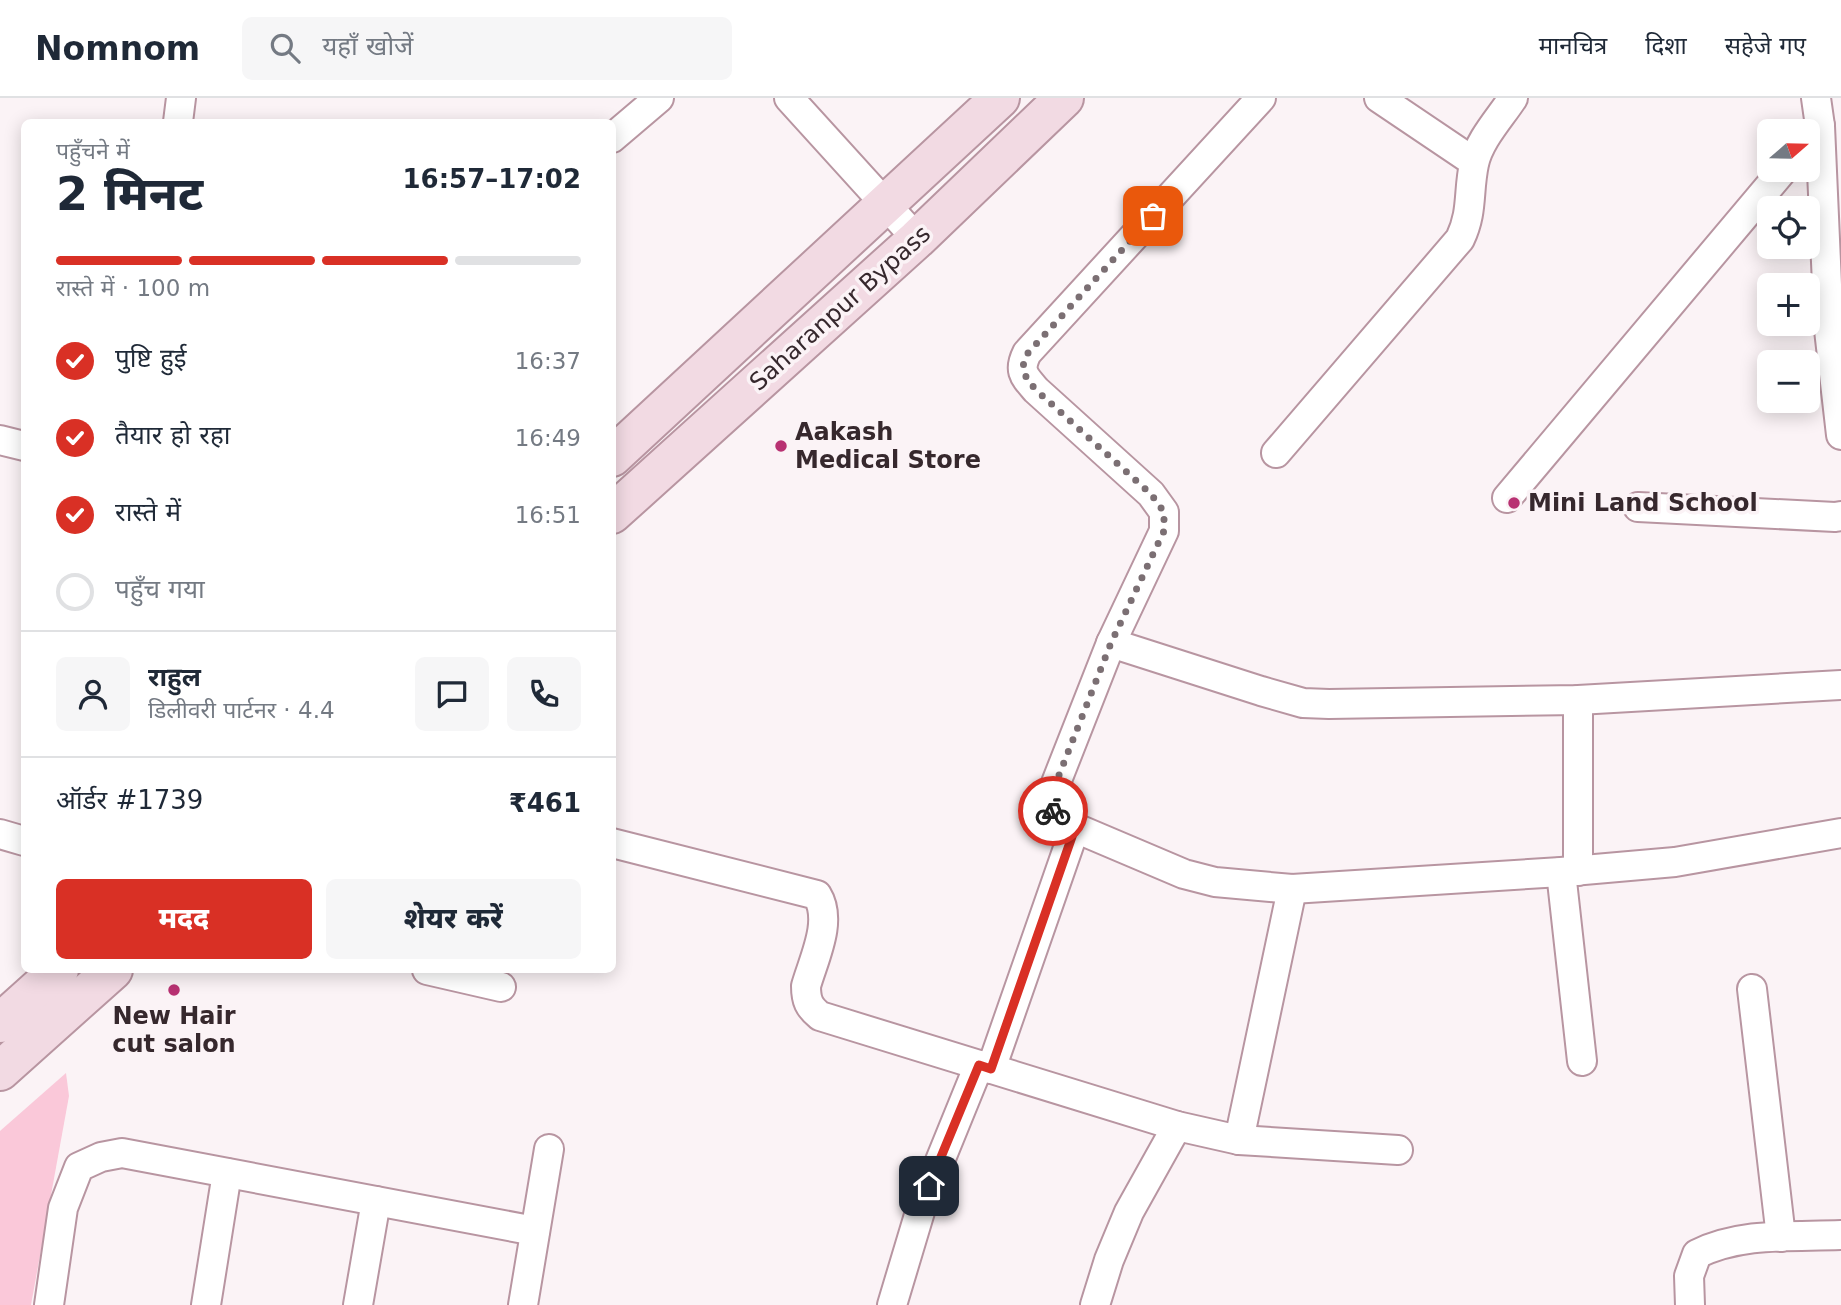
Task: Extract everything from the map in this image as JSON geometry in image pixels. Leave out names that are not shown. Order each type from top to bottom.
[{"type":"main road","points":[[616,453],[1000,98]]},
{"type":"main road","name":"Saharanpur Bypass","points":[[616,510],[918,239],[1064,98]]},
{"type":"main road","points":[[0,1023],[57,973]]},
{"type":"main road","points":[[0,1071],[110,973]]},
{"type":"street","points":[[178,119],[181,98]]},
{"type":"street","points":[[616,135],[659,98]]},
{"type":"street","points":[[789,98],[918,239]]},
{"type":"street","points":[[1261,98],[1037,343],[1022,363],[1024,375],[1036,390],[1134,476],[1164,512],[1164,531],[1111,643],[1052,793],[1051,807],[1059,821],[1184,874],[1214,882],[1292,889],[1570,872],[1675,862],[1841,833]]},
{"type":"street","points":[[1380,98],[1474,162]]},
{"type":"street","points":[[1276,453],[1460,239],[1468,222],[1474,162],[1483,143],[1513,98]]},
{"type":"street","points":[[1815,119],[1816,98]]},
{"type":"street","points":[[1507,498],[1773,182]]},
{"type":"street","points":[[1818,182],[1829,330],[1841,436]]},
{"type":"street","points":[[0,440],[21,445]]},
{"type":"street","points":[[1638,507],[1841,516]]},
{"type":"street","points":[[1111,643],[1303,703],[1349,705],[1578,700],[1841,685]]},
{"type":"street","points":[[1578,700],[1570,872],[1582,1061]]},
{"type":"street","points":[[892,1305],[922,1205],[985,1067],[1075,828]]},
{"type":"street","points":[[0,834],[21,840]]},
{"type":"street","points":[[616,844],[817,895],[824,906],[824,921],[806,986],[809,1007],[820,1016],[1177,1126],[1239,1140],[1398,1150]]},
{"type":"street","points":[[1239,1140],[1292,889]]},
{"type":"street","points":[[440,973],[501,987]]},
{"type":"street","points":[[1752,989],[1781,1237]]},
{"type":"street","points":[[1095,1305],[1109,1260],[1129,1212],[1177,1126]]},
{"type":"street","points":[[523,1305],[548,1149]]},
{"type":"street","points":[[48,1305],[63,1208],[79,1167],[101,1157],[122,1153],[535,1231]]},
{"type":"street","points":[[206,1305],[227,1173]]},
{"type":"street","points":[[358,1305],[376,1201]]},
{"type":"street","points":[[1690,1305],[1689,1276],[1697,1254],[1714,1245],[1742,1238],[1841,1235]]},
{"type":"shaded area","points":[[66,1073],[69,1096],[31,1305],[0,1305],[0,1131]]},
{"type":"way so far","points":[[1053,811],[1052,793],[1111,643],[1164,531],[1164,512],[1134,476],[1036,390],[1024,375],[1022,363],[1027,354],[1153,216]]},
{"type":"place","name":"Aakash Medical Store","points":[[781,446]]},
{"type":"place","name":"Mini Land School","points":[[1514,503]]},
{"type":"place","name":"New Hair cut salon","points":[[174,990]]},
{"type":"route","points":[[929,1186],[979,1065],[991,1069],[1075,828],[1059,821],[1053,811]]}]
